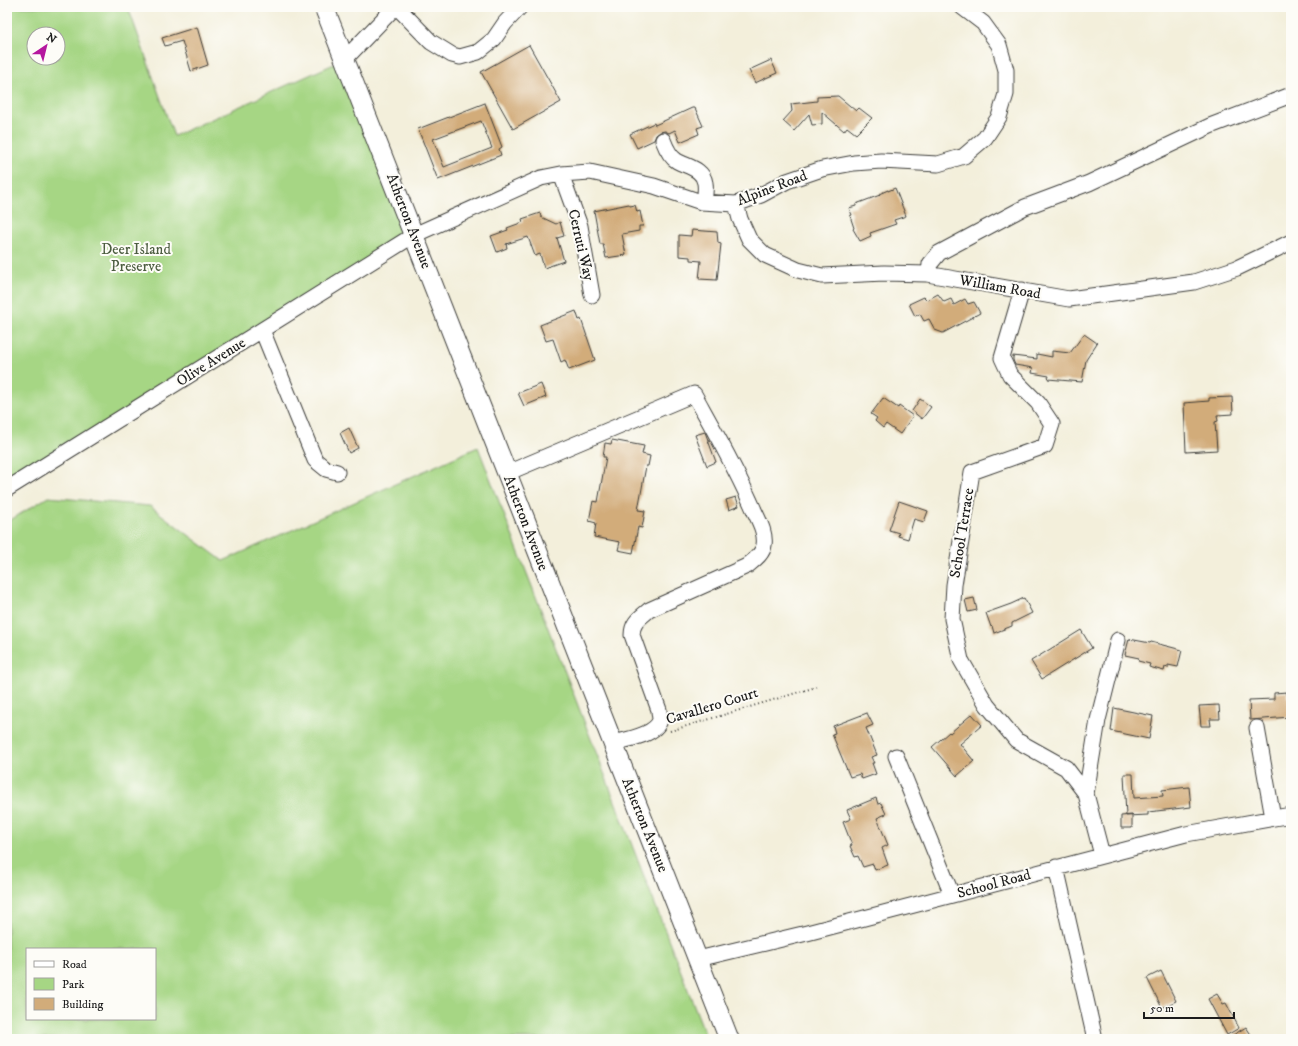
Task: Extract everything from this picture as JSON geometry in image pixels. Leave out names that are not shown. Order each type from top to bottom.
[{"type":"main road","name":"Atherton Avenue","points":[[324,7],[729,1039]]},
{"type":"street","points":[[345,59],[396,7],[431,42],[452,55],[460,57],[478,52],[494,39],[505,23],[520,7]]},
{"type":"street","name":"Alpine Road","points":[[414,235],[541,178],[561,174],[590,172],[654,186],[704,202],[736,204],[760,195],[787,181],[828,168],[854,163],[880,161],[938,164],[964,156],[985,138],[999,117],[1006,94],[1006,70],[999,45],[983,23],[962,7]]},
{"type":"street","points":[[929,274],[930,264],[939,253],[1025,207],[1089,183],[1210,126],[1291,95]]},
{"type":"street","points":[[663,140],[670,153],[676,160],[696,170],[702,175],[705,184],[704,202]]},
{"type":"street","name":"Cerruti Way","points":[[561,174],[580,226],[592,295]]},
{"type":"street","name":"William Road","points":[[736,204],[740,220],[749,239],[765,255],[798,270],[822,276],[884,273],[929,274],[1069,299],[1194,282],[1237,268],[1291,242]]},
{"type":"street","name":"Olive Avenue","points":[[7,489],[414,235]]},
{"type":"street","name":"School Terrace","points":[[1022,290],[1002,358],[1010,375],[1038,403],[1052,424],[1045,446],[972,472],[954,585],[952,619],[961,660],[986,705],[1016,740],[1066,768],[1086,794],[1102,855]]},
{"type":"street","points":[[262,330],[315,460],[326,469],[337,472]]},
{"type":"street","points":[[507,473],[694,394],[742,483],[762,528],[765,537],[764,547],[758,557],[747,566],[649,610],[638,618],[632,627],[632,635],[659,710],[660,720],[654,728],[643,735],[613,743]]},
{"type":"street","name":"School Terrace","points":[[1086,794],[1098,720],[1118,640]]},
{"type":"street","points":[[1257,728],[1273,818]]},
{"type":"street","points":[[896,756],[952,895]]},
{"type":"street","name":"School Road","points":[[698,959],[807,933],[1186,834],[1291,815]]},
{"type":"street","points":[[1056,867],[1094,1039]]},
{"type":"path","name":"Cavallero Court","points":[[667,732],[816,687]]},
{"type":"green space","name":"Deer Island Preserve","points":[[7,7],[128,7],[174,136],[345,59],[414,235],[7,489]]},
{"type":"green space","points":[[478,447],[707,1039],[7,1039],[7,522],[48,497],[150,506],[223,561]]},
{"type":"building","points":[[197,27],[208,65],[191,71],[182,41],[165,46],[162,38]]},
{"type":"building","points":[[529,45],[561,102],[513,129],[481,72]]},
{"type":"building","points":[[771,60],[777,73],[755,83],[749,70]]},
{"type":"building","points":[[838,96],[856,111],[859,108],[872,118],[856,134],[847,127],[844,131],[822,112],[822,124],[812,125],[809,114],[794,131],[783,121],[792,111],[791,104],[817,101],[817,97]]},
{"type":"building","points":[[485,103],[502,147],[499,149],[501,155],[438,180],[418,129]],"holes":[[[481,121],[492,148],[444,167],[433,139]]]},
{"type":"building","points":[[695,108],[703,126],[697,128],[699,134],[680,142],[675,130],[669,133],[665,131],[660,132],[656,135],[654,140],[637,148],[630,134],[654,123],[655,125]]},
{"type":"building","points":[[895,188],[906,216],[894,220],[896,224],[870,233],[871,236],[860,241],[853,229],[850,216],[852,215],[849,208]]},
{"type":"building","points":[[629,204],[630,206],[635,205],[637,212],[640,211],[643,226],[639,226],[639,231],[622,234],[626,255],[606,258],[603,244],[600,244],[594,211]]},
{"type":"building","points":[[540,213],[541,217],[556,224],[560,222],[564,236],[557,238],[564,261],[544,268],[540,254],[535,256],[528,237],[506,244],[507,248],[497,252],[491,236],[508,230],[507,228],[523,222],[522,219]]},
{"type":"building","points":[[692,230],[717,232],[718,243],[721,244],[717,280],[699,279],[701,261],[690,260],[690,257],[679,256],[679,235],[691,236]]},
{"type":"building","points":[[938,294],[944,302],[951,299],[954,305],[965,299],[968,304],[974,302],[980,313],[943,333],[935,330],[929,319],[924,321],[920,314],[915,316],[909,304],[924,297],[927,300]]},
{"type":"building","points":[[576,311],[579,320],[581,319],[595,360],[569,370],[565,360],[561,362],[553,339],[546,341],[540,325]]},
{"type":"building","points":[[1084,334],[1097,343],[1086,360],[1082,382],[1048,379],[1049,376],[1032,373],[1033,368],[1015,365],[1013,356],[1037,359],[1037,354],[1052,357],[1052,351],[1070,353]]},
{"type":"building","points":[[541,384],[546,397],[524,406],[518,393]]},
{"type":"building","points":[[1232,397],[1233,414],[1217,415],[1218,421],[1215,422],[1217,450],[1186,452],[1184,403],[1209,401],[1209,398]]},
{"type":"building","points":[[883,398],[898,408],[899,406],[913,416],[900,434],[886,424],[883,428],[875,421],[877,418],[871,414]]},
{"type":"building","points":[[920,399],[931,407],[922,419],[912,411]]},
{"type":"building","points":[[349,428],[358,448],[349,453],[340,433]]},
{"type":"building","points":[[705,432],[716,462],[707,466],[695,435]]},
{"type":"building","points":[[612,440],[644,446],[642,454],[650,456],[648,466],[646,466],[638,510],[645,511],[642,528],[638,527],[633,553],[618,550],[620,542],[594,537],[596,523],[589,521],[593,501],[598,502],[606,457],[603,457],[605,443],[611,444]]},
{"type":"building","points":[[736,497],[739,506],[729,510],[726,500]]},
{"type":"building","points":[[899,501],[928,511],[924,522],[914,519],[908,539],[898,536],[899,533],[889,530]]},
{"type":"building","points":[[974,598],[977,610],[968,612],[965,600]]},
{"type":"building","points":[[1024,598],[1032,613],[1012,623],[1012,626],[994,633],[986,613]]},
{"type":"building","points":[[1081,630],[1092,648],[1042,679],[1031,661]]},
{"type":"building","points":[[1129,639],[1151,642],[1182,650],[1178,667],[1168,665],[1168,668],[1165,667],[1164,671],[1149,667],[1150,664],[1138,661],[1139,658],[1125,655]]},
{"type":"building","points":[[1287,692],[1287,697],[1291,697],[1291,717],[1250,720],[1249,700],[1274,699],[1274,693]]},
{"type":"building","points":[[1219,705],[1220,719],[1210,719],[1211,726],[1201,726],[1199,706]]},
{"type":"building","points":[[1114,708],[1153,716],[1149,739],[1111,731]]},
{"type":"building","points":[[867,713],[873,725],[866,728],[877,755],[871,757],[876,774],[862,779],[860,774],[850,777],[832,734],[835,733],[833,726]]},
{"type":"building","points":[[972,714],[982,725],[960,744],[974,761],[957,776],[932,747]]},
{"type":"building","points":[[1124,774],[1133,774],[1134,798],[1163,796],[1162,790],[1189,787],[1191,807],[1148,812],[1148,815],[1126,816]]},
{"type":"building","points":[[876,798],[878,804],[881,803],[886,814],[877,818],[888,845],[882,848],[888,865],[875,870],[873,864],[863,867],[858,856],[855,857],[843,822],[851,819],[847,810]]},
{"type":"building","points":[[1132,815],[1132,828],[1121,828],[1121,816]]},
{"type":"building","points":[[1161,971],[1176,1001],[1162,1008],[1147,978]]},
{"type":"building","points":[[1217,994],[1223,1004],[1226,1003],[1239,1028],[1227,1035],[1208,999]]},
{"type":"building","points":[[1246,1027],[1254,1039],[1227,1039]]}]
